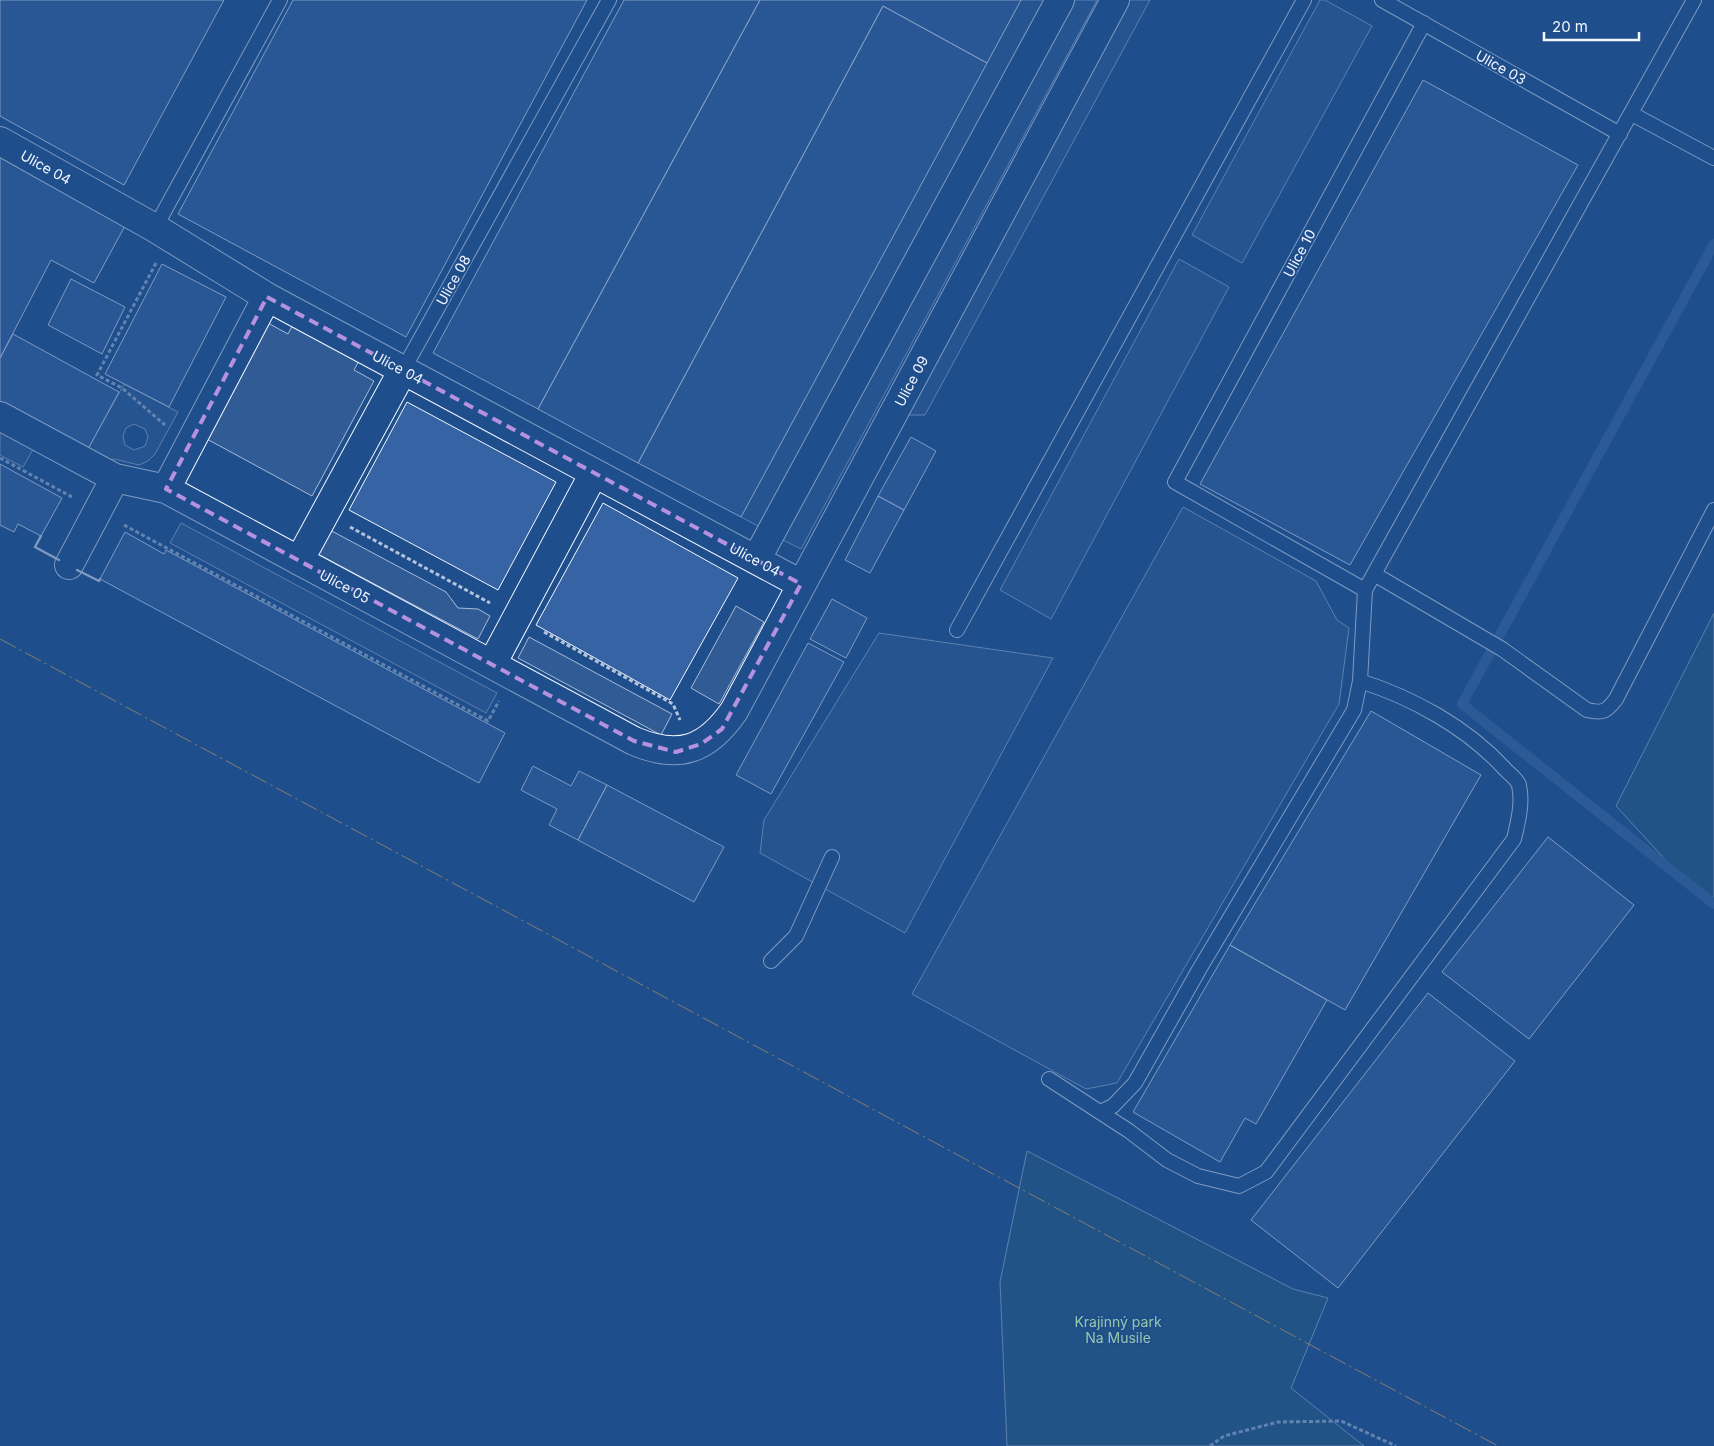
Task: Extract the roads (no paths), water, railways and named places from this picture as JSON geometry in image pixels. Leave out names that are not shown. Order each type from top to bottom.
[{"type":"street","points":[[756,560],[1060,0]]},
{"type":"street","name":"Ulice 09","points":[[691,748],[712,737],[722,729],[734,711],[1116,0]]},
{"type":"street","name":"Ulice 04","points":[[0,141],[162,232],[267,297],[801,584]]},
{"type":"street","points":[[166,489],[267,297]]},
{"type":"street","name":"Ulice 08","points":[[299,561],[403,370]]},
{"type":"street","name":"Ulice 05","points":[[0,416],[115,478],[166,489],[649,747],[676,752],[691,748]]},
{"type":"street","points":[[502,670],[594,473]]},
{"type":"street","points":[[68,565],[115,478]]},
{"type":"lane","points":[[162,232],[280,0]]},
{"type":"lane","name":"Ulice 08","points":[[403,370],[609,0]]},
{"type":"lane","points":[[957,630],[1304,0]]},
{"type":"lane","name":"Ulice 03","points":[[1382,0],[1620,134]]},
{"type":"lane","points":[[1100,1112],[1113,1106],[1135,1083],[1200,968],[1354,710],[1360,682],[1365,590],[1694,0]]},
{"type":"lane","name":"Ulice 10","points":[[1365,590],[1175,482],[1424,23]]},
{"type":"lane","points":[[1632,114],[1714,158]]},
{"type":"lane","points":[[1374,574],[1502,648],[1587,710],[1599,713],[1608,710],[1616,699],[1714,510]]},
{"type":"lane","points":[[1049,1078],[1167,1160],[1198,1176],[1239,1186],[1266,1172],[1514,839],[1520,811],[1519,784],[1489,752],[1436,715],[1392,692],[1360,682]]},
{"type":"lane","points":[[770,961],[796,936],[832,857]]},
{"type":"waterway","points":[[1714,244],[1462,704],[1714,904]]},
{"type":"park label","name":"Krajinný park Na Musile","points":[[1118,1329]]}]
